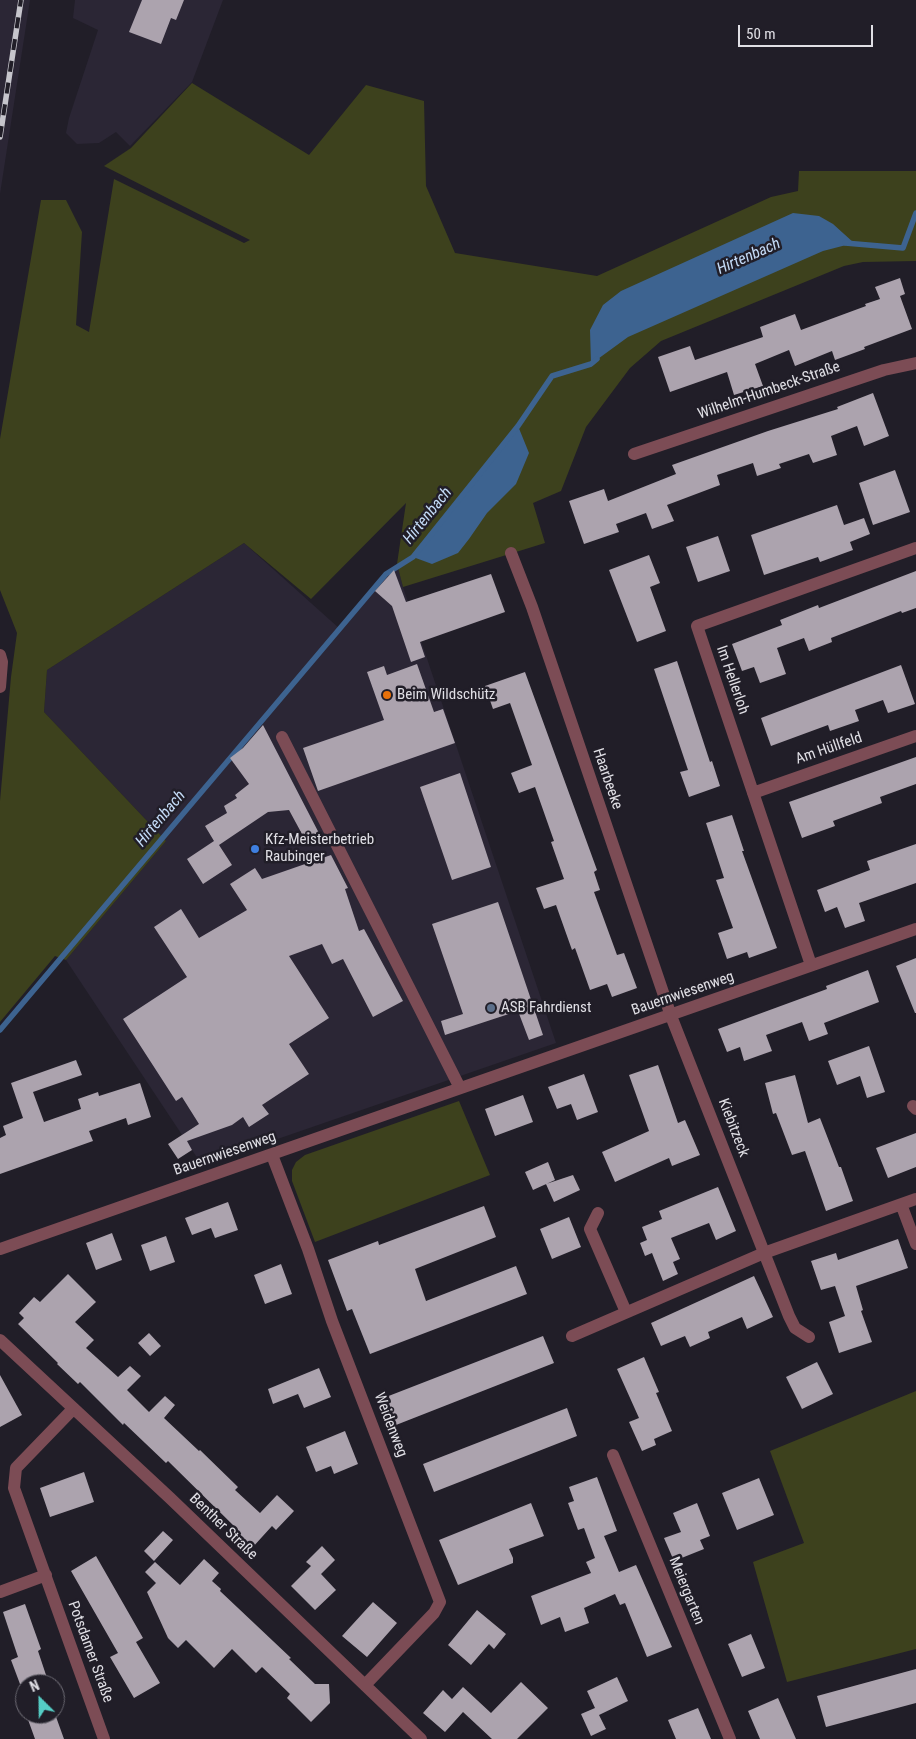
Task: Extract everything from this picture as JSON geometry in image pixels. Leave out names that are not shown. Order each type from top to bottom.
[{"type":"street","name":"Wilhelm-Humbeck-Straße","points":[[634,454],[876,372],[916,364]]},
{"type":"street","name":"Im Hellerloh","points":[[811,965],[697,626],[916,548]]},
{"type":"street","name":"Haarbeeke","points":[[511,553],[532,607],[671,1016]]},
{"type":"street","points":[[0,655],[2,662],[0,687]]},
{"type":"street","name":"Am Hüllfeld","points":[[753,793],[916,736]]},
{"type":"street","points":[[282,738],[460,1088]]},
{"type":"street","name":"Bauernwiesenweg","points":[[0,1249],[916,929]]},
{"type":"street","name":"Kiebitzeck","points":[[671,1016],[795,1328],[809,1337]]},
{"type":"street","name":"Weidenweg","points":[[272,1155],[308,1249],[332,1321],[440,1602],[434,1613],[365,1685]]},
{"type":"street","points":[[572,1336],[764,1253],[916,1198]]},
{"type":"street","points":[[901,1204],[916,1244]]},
{"type":"street","points":[[598,1213],[590,1230],[626,1312]]},
{"type":"street","name":"Benther Straße","points":[[0,1340],[170,1498],[421,1739]]},
{"type":"street","name":"Potsdamer Straße","points":[[73,1409],[16,1468],[14,1488],[104,1739]]},
{"type":"street","name":"Meiergarten","points":[[613,1455],[730,1739]]},
{"type":"street","points":[[0,1592],[46,1575]]},
{"type":"shaded area","points":[[0,0],[30,0],[0,194]]},
{"type":"shaded area","points":[[75,0],[223,0],[192,82],[130,146],[116,132],[99,143],[77,144],[66,133],[69,118],[98,30],[73,18]]},
{"type":"shaded area","points":[[244,543],[340,629],[386,574],[398,567],[403,587],[556,1043],[202,1165],[66,960],[166,841],[44,712],[47,670]]},
{"type":"green space","points":[[192,83],[309,155],[366,85],[424,101],[426,186],[455,253],[597,276],[771,197],[798,191],[799,171],[916,171],[916,261],[863,262],[844,266],[661,341],[630,368],[586,427],[561,491],[533,503],[545,543],[403,587],[397,564],[406,503],[311,599],[244,543],[47,670],[44,712],[166,841],[66,960],[55,956],[0,1022],[0,801],[11,677],[17,633],[0,590],[0,439],[41,200],[66,200],[82,232],[76,325],[89,332],[114,179],[244,243],[250,240],[104,166],[131,148]]},
{"type":"green space","points":[[459,1101],[490,1175],[315,1242],[292,1181],[292,1170],[296,1162],[305,1155]]},
{"type":"green space","points":[[916,1391],[916,1649],[787,1682],[753,1562],[804,1543],[770,1451]]},
{"type":"water","points":[[793,213],[819,216],[833,224],[854,243],[823,251],[628,337],[591,364],[590,330],[603,305],[621,291]]},
{"type":"water","points":[[518,426],[529,453],[516,484],[487,513],[458,553],[432,564],[413,557]]},
{"type":"building","points":[[142,0],[184,0],[176,20],[171,18],[161,44],[129,32]]},
{"type":"building","points":[[900,278],[905,294],[900,296],[912,329],[835,360],[832,351],[795,366],[789,350],[755,364],[763,386],[734,395],[727,372],[670,392],[658,357],[690,346],[695,360],[763,337],[760,327],[795,314],[801,330],[880,299],[875,287]]},
{"type":"building","points":[[873,393],[889,436],[864,446],[857,426],[831,436],[837,455],[813,463],[809,454],[779,464],[781,468],[757,476],[753,463],[717,475],[720,485],[667,505],[674,521],[652,529],[646,513],[616,524],[619,532],[584,544],[569,501],[604,489],[608,501],[676,474],[672,465],[768,431],[838,409],[837,407]]},
{"type":"building","points":[[895,470],[910,512],[873,525],[859,483]]},
{"type":"building","points":[[837,505],[844,525],[864,518],[870,534],[850,542],[853,550],[820,562],[818,557],[764,575],[751,535]]},
{"type":"building","points":[[718,536],[730,571],[698,582],[686,547]]},
{"type":"building","points":[[649,555],[660,583],[650,587],[666,631],[637,642],[609,570]]},
{"type":"building","points":[[394,570],[406,602],[491,574],[505,612],[420,642],[425,657],[411,662],[392,606],[375,591]]},
{"type":"building","points":[[916,571],[916,608],[902,613],[901,611],[831,638],[832,642],[809,651],[804,638],[777,648],[786,674],[760,683],[754,667],[742,671],[732,644],[782,625],[780,620],[818,605],[819,608]]},
{"type":"building","points":[[677,661],[710,762],[712,761],[720,786],[689,797],[680,772],[688,770],[654,669]]},
{"type":"building","points":[[417,664],[434,712],[443,709],[455,743],[318,791],[303,748],[384,720],[367,672],[384,666],[387,675]]},
{"type":"building","points":[[901,665],[915,704],[888,713],[883,700],[855,710],[859,721],[830,731],[828,725],[771,746],[761,718]]},
{"type":"building","points":[[525,672],[597,870],[594,872],[600,890],[594,892],[617,955],[624,953],[637,988],[612,997],[607,984],[590,990],[575,948],[572,950],[556,905],[544,909],[536,888],[564,879],[551,842],[554,841],[535,787],[519,793],[511,773],[532,765],[510,703],[493,709],[485,686]]},
{"type":"building","points":[[263,725],[322,839],[302,834],[289,810],[268,812],[219,845],[232,865],[203,884],[187,859],[214,841],[205,826],[227,813],[224,806],[237,798],[235,795],[249,784],[230,758],[243,748]]},
{"type":"building","points":[[916,757],[916,784],[880,797],[882,803],[833,821],[835,826],[802,838],[789,802]]},
{"type":"building","points":[[460,773],[491,867],[452,880],[420,787]]},
{"type":"building","points":[[732,815],[744,851],[742,851],[777,948],[749,958],[747,952],[727,959],[718,933],[733,928],[716,880],[724,878],[706,823]]},
{"type":"building","points":[[916,844],[916,883],[859,903],[865,921],[845,928],[837,907],[825,912],[817,890],[870,870],[867,861]]},
{"type":"building","points":[[331,855],[348,888],[345,889],[359,931],[364,929],[403,1001],[373,1017],[343,959],[332,964],[322,944],[289,956],[329,1018],[289,1044],[309,1074],[262,1105],[269,1114],[249,1127],[243,1117],[232,1125],[187,1141],[192,1150],[178,1159],[168,1144],[199,1124],[182,1097],[176,1101],[123,1019],[187,977],[154,927],[181,909],[199,938],[247,910],[230,884],[255,868],[262,879]]},
{"type":"building","points":[[498,902],[543,1035],[529,1040],[518,1011],[445,1035],[441,1021],[463,1014],[432,924]]},
{"type":"building","points":[[916,958],[916,1013],[915,1013],[896,966]]},
{"type":"building","points":[[868,970],[879,1002],[824,1023],[828,1034],[809,1041],[802,1022],[766,1035],[772,1051],[744,1061],[740,1047],[727,1052],[718,1029],[827,989],[826,986]]},
{"type":"building","points":[[869,1046],[885,1092],[867,1098],[860,1076],[837,1085],[828,1061]]},
{"type":"building","points":[[76,1060],[82,1075],[33,1092],[44,1122],[81,1109],[78,1099],[98,1092],[99,1096],[140,1083],[151,1117],[128,1125],[126,1118],[89,1131],[93,1141],[0,1174],[0,1138],[6,1135],[3,1126],[23,1118],[11,1083]]},
{"type":"building","points":[[658,1065],[678,1123],[685,1120],[700,1155],[672,1166],[669,1158],[615,1182],[602,1152],[649,1131],[629,1075]]},
{"type":"building","points":[[584,1074],[598,1112],[577,1120],[571,1104],[557,1109],[548,1087]]},
{"type":"building","points":[[795,1075],[808,1123],[820,1118],[853,1201],[826,1211],[805,1151],[792,1155],[776,1113],[773,1114],[765,1083]]},
{"type":"building","points":[[523,1095],[533,1122],[495,1136],[485,1109]]},
{"type":"building","points":[[916,1133],[916,1167],[888,1178],[876,1148]]},
{"type":"building","points":[[548,1162],[555,1180],[533,1190],[525,1172]]},
{"type":"building","points":[[573,1175],[580,1190],[554,1202],[546,1184]]},
{"type":"building","points":[[718,1187],[736,1231],[716,1240],[709,1223],[671,1238],[680,1259],[673,1262],[678,1274],[663,1281],[652,1253],[645,1256],[640,1243],[647,1240],[642,1227],[662,1219],[659,1211]]},
{"type":"building","points":[[228,1202],[238,1230],[215,1238],[211,1228],[192,1235],[185,1218]]},
{"type":"building","points":[[484,1206],[496,1237],[415,1269],[426,1301],[516,1266],[527,1294],[370,1354],[352,1309],[347,1311],[328,1260],[378,1241],[379,1245]]},
{"type":"building","points":[[569,1217],[581,1247],[552,1259],[540,1229]]},
{"type":"building","points":[[112,1233],[122,1260],[96,1270],[86,1243]]},
{"type":"building","points":[[166,1236],[175,1262],[150,1271],[141,1245]]},
{"type":"building","points":[[898,1239],[908,1268],[856,1286],[863,1310],[861,1311],[872,1342],[839,1353],[829,1322],[845,1316],[835,1286],[821,1290],[811,1261],[836,1253],[838,1260]]},
{"type":"building","points":[[281,1264],[292,1294],[265,1304],[254,1275]]},
{"type":"building","points":[[68,1274],[96,1302],[75,1322],[94,1340],[86,1348],[118,1377],[130,1366],[141,1376],[127,1390],[149,1412],[165,1396],[175,1405],[164,1418],[238,1487],[235,1490],[260,1513],[277,1495],[294,1511],[276,1530],[272,1526],[252,1548],[232,1529],[235,1527],[168,1461],[166,1463],[124,1423],[123,1425],[80,1382],[78,1384],[18,1324],[24,1318],[19,1313],[34,1297],[40,1302]]},
{"type":"building","points":[[754,1276],[773,1317],[747,1329],[742,1317],[708,1332],[710,1338],[690,1347],[685,1336],[661,1346],[651,1323]]},
{"type":"building","points":[[149,1333],[161,1346],[150,1356],[138,1343]]},
{"type":"building","points":[[543,1336],[554,1363],[396,1425],[386,1397]]},
{"type":"building","points":[[644,1357],[659,1392],[656,1393],[672,1431],[654,1439],[656,1445],[642,1451],[629,1422],[639,1418],[617,1369]]},
{"type":"building","points":[[817,1362],[833,1394],[802,1409],[786,1377]]},
{"type":"building","points":[[319,1368],[331,1397],[304,1408],[298,1394],[273,1404],[268,1389]]},
{"type":"building","points":[[0,1375],[22,1415],[0,1427]]},
{"type":"building","points":[[567,1408],[577,1436],[434,1492],[423,1464]]},
{"type":"building","points":[[345,1431],[358,1464],[334,1474],[331,1466],[316,1472],[306,1447]]},
{"type":"building","points":[[84,1472],[94,1502],[50,1517],[40,1488]]},
{"type":"building","points":[[597,1477],[617,1531],[604,1536],[619,1572],[636,1565],[672,1647],[647,1657],[625,1603],[620,1605],[615,1594],[584,1608],[589,1623],[565,1632],[560,1617],[541,1625],[531,1596],[591,1573],[586,1562],[595,1558],[584,1528],[578,1530],[568,1503],[574,1501],[569,1487]]},
{"type":"building","points":[[759,1478],[774,1515],[737,1530],[722,1493]]},
{"type":"building","points":[[531,1503],[544,1536],[509,1549],[513,1563],[458,1585],[439,1540]]},
{"type":"building","points":[[697,1503],[710,1536],[700,1540],[704,1549],[674,1561],[664,1538],[681,1532],[673,1513]]},
{"type":"building","points":[[163,1531],[173,1540],[154,1561],[144,1551]]},
{"type":"building","points":[[322,1546],[335,1560],[321,1574],[336,1590],[315,1610],[291,1586],[311,1566],[306,1562]]},
{"type":"building","points":[[96,1556],[143,1638],[136,1642],[160,1683],[134,1698],[110,1657],[118,1653],[71,1571]]},
{"type":"building","points":[[204,1559],[219,1573],[212,1581],[221,1589],[220,1591],[291,1658],[289,1659],[315,1684],[329,1684],[330,1703],[311,1722],[287,1698],[290,1694],[262,1667],[256,1673],[232,1649],[214,1668],[186,1640],[178,1648],[168,1638],[147,1592],[156,1583],[145,1572],[155,1562],[180,1585]]},
{"type":"building","points":[[373,1602],[397,1623],[367,1657],[342,1636]]},
{"type":"building","points":[[25,1604],[41,1649],[38,1651],[46,1674],[16,1674],[11,1660],[18,1657],[3,1612]]},
{"type":"building","points":[[477,1610],[506,1634],[494,1649],[489,1644],[471,1665],[448,1645]]},
{"type":"building","points":[[751,1634],[765,1668],[742,1677],[728,1644]]},
{"type":"building","points":[[916,1669],[916,1703],[826,1727],[817,1696]]},
{"type":"building","points":[[617,1677],[628,1701],[599,1715],[606,1729],[591,1736],[581,1714],[595,1708],[587,1691]]},
{"type":"building","points":[[521,1682],[548,1708],[517,1739],[492,1739],[463,1712],[445,1732],[423,1713],[443,1690],[452,1699],[463,1687],[491,1713]]},
{"type":"building","points":[[778,1698],[796,1739],[760,1739],[748,1711]]},
{"type":"building","points":[[698,1708],[711,1739],[676,1739],[668,1720]]},
{"type":"building","points":[[30,1724],[59,1724],[64,1739],[35,1739]]},
{"type":"waterway","name":"Hirtenbach","points":[[845,243],[903,248],[916,213]]},
{"type":"waterway","name":"Hirtenbach","points":[[0,1030],[386,574],[413,557],[518,426],[552,376],[591,364],[597,359]]},
{"type":"railway","points":[[0,137],[21,0]]},
{"type":"place","name":"Beim Wildschütz","points":[[387,695]]},
{"type":"place","name":"Kfz-Meisterbetrieb Raubinger","points":[[255,849]]},
{"type":"place","name":"ASB Fahrdienst","points":[[491,1008]]}]
